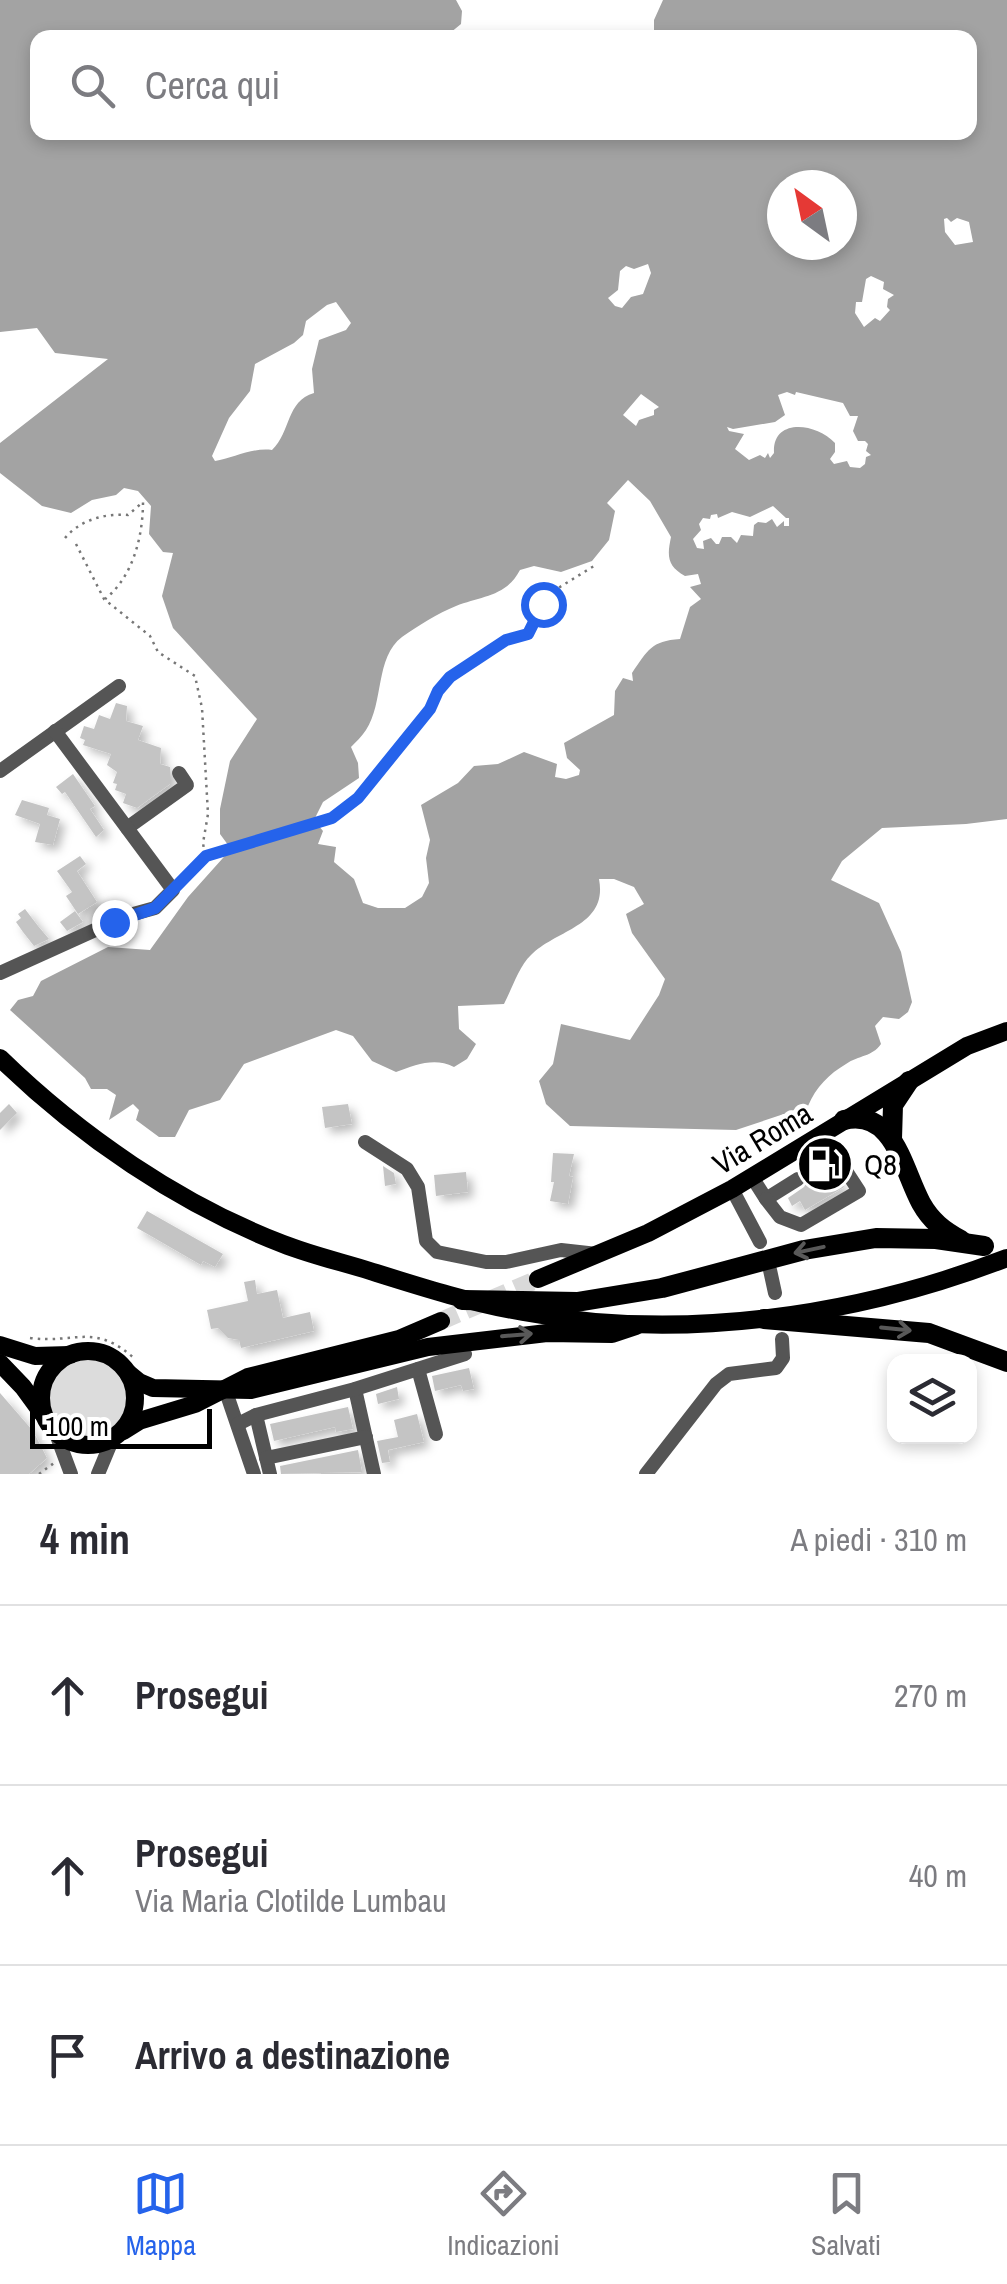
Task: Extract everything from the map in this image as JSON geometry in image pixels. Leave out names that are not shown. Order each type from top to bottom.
[{"type":"highway","points":[[892,1138],[894,1104],[908,1082]]},
{"type":"highway","points":[[462,1300],[577,1302],[662,1288],[804,1250],[876,1238],[976,1245],[944,1232],[928,1214],[892,1138],[869,1119],[844,1120]]},
{"type":"highway","points":[[764,1318],[930,1333],[1007,1362]]},
{"type":"main road","name":"Via Roma","points":[[538,1279],[648,1232],[732,1189],[967,1046],[1007,1031]]},
{"type":"main road","points":[[0,1058],[64,1115],[118,1154],[221,1215],[283,1244],[462,1300],[527,1313],[646,1323],[764,1318],[870,1300],[1007,1258]]},
{"type":"main road","points":[[0,1363],[65,1439],[89,1446],[139,1421],[195,1404],[248,1377],[399,1339],[442,1321]]},
{"type":"main road","points":[[0,1345],[35,1356],[96,1352],[134,1368],[139,1382],[153,1388],[251,1390],[428,1347],[547,1333],[612,1334],[646,1323]]},
{"type":"main road","points":[[50,1425],[42,1406],[44,1381],[60,1361],[71,1355]]},
{"type":"main road","points":[[118,1434],[131,1418],[135,1402],[134,1368]]},
{"type":"street","points":[[0,771],[119,686]]},
{"type":"street","points":[[0,972],[126,916],[155,908],[173,890],[55,731]]},
{"type":"street","points":[[127,828],[187,785],[179,774]]},
{"type":"street","points":[[752,1177],[773,1211],[789,1223],[801,1225],[859,1192],[822,1134]]},
{"type":"street","points":[[365,1142],[407,1169],[418,1186],[426,1241],[437,1252],[486,1262],[506,1262],[561,1250],[598,1254]]},
{"type":"street","points":[[813,1170],[836,1156]]},
{"type":"street","points":[[766,1199],[798,1179]]},
{"type":"street","points":[[732,1189],[760,1242]]},
{"type":"street","points":[[770,1270],[774,1293]]},
{"type":"street","points":[[646,1474],[716,1384],[729,1374],[776,1368],[783,1358],[782,1338]]},
{"type":"street","points":[[238,1424],[256,1414],[355,1389],[464,1354]]},
{"type":"street","points":[[418,1369],[436,1434]]},
{"type":"street","points":[[225,1389],[254,1474]]},
{"type":"street","points":[[355,1389],[374,1474]]},
{"type":"street","points":[[238,1424],[242,1401],[251,1390]]},
{"type":"street","points":[[256,1414],[270,1474]]},
{"type":"street","points":[[50,1425],[71,1474]]},
{"type":"street","points":[[98,1474],[118,1434]]},
{"type":"street","points":[[266,1458],[366,1437]]},
{"type":"path","points":[[65,538],[91,520],[114,513],[128,515],[143,502],[143,533],[129,570],[104,599]]},
{"type":"path","points":[[76,544],[104,599],[150,636],[158,652],[195,676],[202,708],[208,814],[206,856]]},
{"type":"path","points":[[173,890],[206,856],[332,818],[358,798],[430,709],[450,677],[506,640],[528,634],[538,611],[555,590],[594,566]]},
{"type":"path","points":[[21,1337],[104,1338],[118,1344],[134,1368]]},
{"type":"path","points":[[40,1474],[63,1456]]},
{"type":"shaded area","points":[[0,0],[456,0],[462,11],[461,24],[454,30],[30,30],[30,140],[977,140],[977,30],[654,30],[654,20],[663,0],[1007,0],[1007,819],[882,828],[842,861],[831,880],[879,903],[901,952],[912,1002],[908,1012],[899,1019],[883,1017],[875,1026],[881,1044],[834,1072],[808,1106],[736,1130],[570,1126],[546,1104],[539,1081],[553,1064],[561,1024],[630,1040],[665,979],[632,933],[626,914],[644,904],[634,887],[614,879],[599,879],[596,907],[578,925],[531,955],[504,1004],[458,1006],[459,1029],[476,1044],[467,1059],[454,1067],[432,1062],[396,1072],[372,1061],[353,1036],[336,1030],[244,1064],[220,1100],[189,1110],[175,1137],[159,1137],[136,1120],[139,1110],[133,1104],[109,1120],[116,1095],[107,1089],[91,1089],[85,1078],[10,1010],[18,1000],[33,996],[41,981],[108,947],[150,950],[188,897],[231,849],[220,834],[220,809],[230,761],[257,719],[173,628],[162,596],[173,553],[163,552],[149,534],[151,506],[138,491],[124,488],[71,513],[42,506],[0,473],[0,443],[108,359],[55,353],[37,328],[0,332]],"holes":[[[947,218],[951,222],[957,218],[969,222],[973,242],[955,245],[945,232]],[[648,264],[651,273],[643,294],[631,297],[622,308],[615,306],[608,298],[618,290],[620,271],[626,266],[634,269]],[[871,276],[884,282],[883,289],[894,295],[888,299],[890,310],[880,321],[875,318],[864,327],[855,313],[856,302],[862,302],[866,279]],[[336,302],[351,323],[346,330],[319,340],[312,369],[314,393],[298,403],[278,443],[272,450],[215,461],[212,456],[229,418],[250,391],[255,364],[294,343],[303,335],[306,321]],[[787,392],[843,403],[850,416],[858,416],[853,431],[858,441],[868,444],[866,451],[871,455],[866,457],[865,464],[860,468],[850,467],[847,461],[834,464],[830,459],[835,443],[806,428],[787,429],[780,434],[770,458],[768,453],[765,458],[760,455],[749,460],[735,449],[744,434],[727,427],[775,422],[785,415],[778,395]],[[641,394],[659,407],[636,426],[623,415]],[[628,480],[650,501],[671,537],[672,564],[685,576],[698,574],[701,584],[690,587],[701,599],[690,607],[680,639],[656,645],[632,673],[633,681],[623,678],[615,691],[614,715],[564,743],[567,758],[580,770],[579,775],[555,777],[557,764],[524,752],[498,764],[474,766],[458,783],[421,805],[430,840],[426,858],[429,883],[422,897],[405,908],[378,908],[363,903],[354,879],[334,862],[336,847],[318,844],[323,831],[314,820],[323,802],[359,778],[351,747],[372,719],[383,668],[393,646],[442,612],[500,591],[520,570],[534,566],[561,572],[592,561],[609,540],[615,511],[607,503]],[[773,506],[789,518],[789,526],[784,526],[784,521],[777,527],[772,519],[758,522],[753,536],[741,535],[737,543],[731,537],[722,537],[716,544],[711,538],[703,541],[704,549],[697,548],[693,539],[701,530],[703,518],[717,514],[718,518],[732,512],[750,517]]]},
{"type":"shaded area","points":[[89,1359],[104,1362],[117,1371],[126,1384],[126,1414],[117,1427],[104,1436],[89,1439],[74,1436],[61,1427],[52,1414],[49,1399],[52,1384],[61,1371],[74,1362]]},
{"type":"building","points":[[116,703],[127,706],[126,721],[143,726],[138,740],[161,748],[160,764],[170,767],[170,784],[137,808],[123,803],[126,794],[115,790],[117,772],[107,765],[111,754],[83,745],[85,740],[80,738],[84,726],[94,729],[99,715],[110,719]]},
{"type":"building","points":[[73,774],[95,806],[90,809],[104,830],[96,837],[65,792],[62,794],[56,787]]},
{"type":"building","points":[[22,800],[49,808],[47,815],[60,819],[53,845],[35,842],[40,824],[15,815]]},
{"type":"building","points":[[80,856],[86,864],[77,871],[97,902],[78,914],[66,896],[72,892],[57,871]]},
{"type":"building","points":[[25,909],[49,939],[34,946],[16,922]]},
{"type":"building","points":[[75,911],[83,922],[67,931],[60,922]]},
{"type":"building","points":[[9,1104],[17,1113],[0,1130],[0,1113]]},
{"type":"building","points":[[348,1104],[352,1124],[325,1128],[322,1107]]},
{"type":"building","points":[[553,1153],[574,1154],[568,1204],[550,1201]]},
{"type":"building","points":[[383,1166],[394,1173],[396,1184],[385,1186]]},
{"type":"building","points":[[466,1172],[468,1192],[436,1196],[434,1175]]},
{"type":"building","points":[[838,1178],[844,1187],[805,1210],[800,1201],[792,1206],[788,1198],[808,1180],[818,1180],[822,1187]]},
{"type":"building","points":[[147,1211],[223,1254],[215,1267],[203,1261],[201,1265],[137,1228]]},
{"type":"building","points":[[255,1280],[257,1294],[277,1290],[283,1318],[310,1312],[314,1331],[241,1348],[239,1340],[228,1338],[218,1328],[211,1329],[207,1310],[248,1301],[244,1282]]},
{"type":"building","points":[[469,1368],[474,1389],[463,1391],[461,1385],[435,1391],[432,1376]]},
{"type":"building","points":[[397,1387],[399,1399],[378,1404],[376,1394]]},
{"type":"building","points":[[0,1393],[33,1431],[47,1458],[29,1474],[0,1474]]},
{"type":"building","points":[[348,1407],[353,1429],[336,1432],[335,1427],[274,1441],[270,1424]]},
{"type":"building","points":[[417,1414],[424,1442],[388,1450],[390,1462],[382,1463],[377,1441],[398,1437],[394,1420]]},
{"type":"building","points":[[358,1450],[362,1472],[281,1474],[280,1466]]},
{"type":"tunnel","points":[[441,1321],[538,1279]]},
{"type":"place","name":"Q8","points":[[825,1164]]},
{"type":"route","points":[[114,922],[155,908],[206,856],[332,818],[358,798],[430,709],[450,677],[506,640],[528,634],[543,604]]}]
